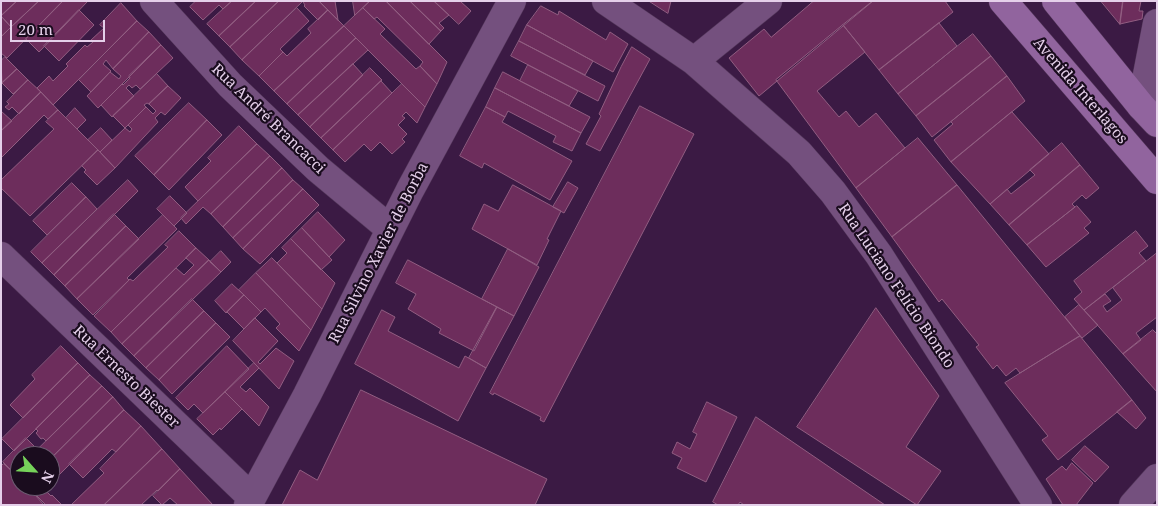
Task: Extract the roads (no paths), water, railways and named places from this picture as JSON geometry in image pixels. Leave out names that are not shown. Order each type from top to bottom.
[{"type":"main road","name":"Avenida Interlagos","points":[[1003,1],[1157,180]]},
{"type":"main road","points":[[1056,1],[1149,114]]},
{"type":"street","name":"Rua André Brancacci","points":[[154,1],[230,85],[318,168],[390,229]]},
{"type":"street","name":"Rua Silvino Xavier de Borba","points":[[250,501],[307,395],[390,229],[512,1]]},
{"type":"street","name":"Rua Luciano Felício Biondo","points":[[606,1],[694,61],[798,153],[832,192],[879,255],[1038,505]]},
{"type":"street","points":[[694,61],[768,1]]},
{"type":"street","points":[[1149,114],[1157,23]]},
{"type":"street","name":"Rua Ernesto Biester","points":[[1,256],[250,501]]},
{"type":"street","points":[[1133,505],[1157,478]]}]
